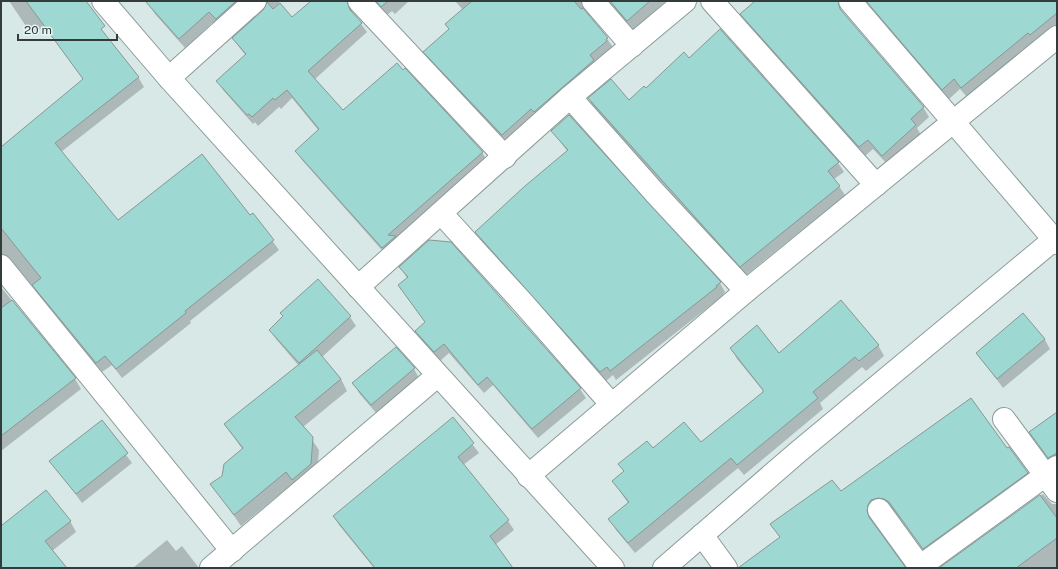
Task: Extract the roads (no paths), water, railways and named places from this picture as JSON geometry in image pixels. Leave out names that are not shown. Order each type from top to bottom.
[{"type":"street","points":[[103,1],[169,78],[437,376],[613,568]]},
{"type":"street","points":[[169,78],[255,1]]},
{"type":"street","points":[[359,1],[505,157]]},
{"type":"street","points":[[593,1],[632,46]]},
{"type":"street","points":[[358,287],[505,157],[570,97],[685,1]]},
{"type":"street","points":[[712,1],[876,185]]},
{"type":"street","points":[[664,568],[798,452],[1056,240],[850,1]]},
{"type":"street","points":[[528,476],[746,291],[955,122],[1057,37]]},
{"type":"street","points":[[570,97],[655,193],[746,291]]},
{"type":"street","points":[[441,213],[523,303],[612,405]]},
{"type":"street","points":[[1,266],[232,551]]},
{"type":"street","points":[[211,568],[437,376]]},
{"type":"street","points":[[879,510],[920,568],[1053,478],[1004,419]]},
{"type":"street","points":[[702,534],[726,568]]}]
